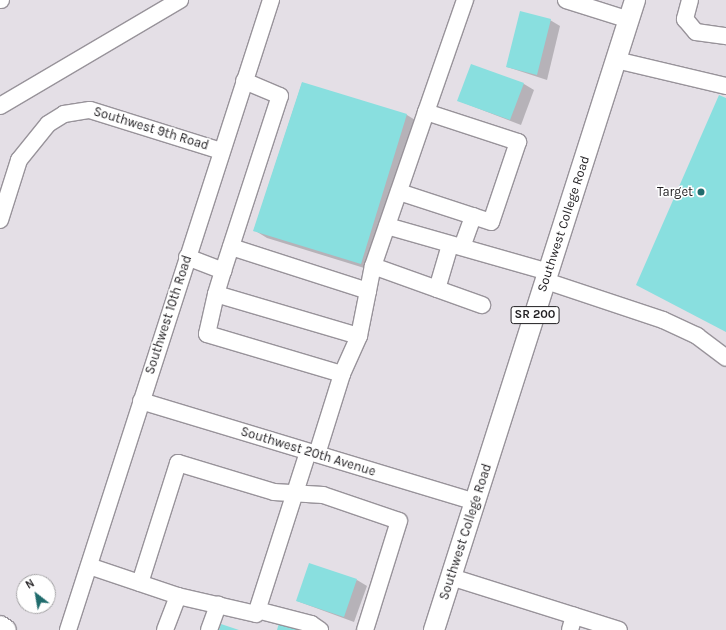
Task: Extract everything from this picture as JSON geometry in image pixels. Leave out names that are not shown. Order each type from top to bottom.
[{"type":"main road","name":"Southwest College Road","points":[[434,630],[635,0]]},
{"type":"main road","points":[[0,626],[6,630]]},
{"type":"street","points":[[0,106],[180,0]]},
{"type":"street","name":"Southwest 10th Road","points":[[68,630],[270,0]]},
{"type":"street","points":[[89,566],[178,596],[256,614],[295,492],[312,453],[342,374],[359,336],[373,266],[466,0]]},
{"type":"street","points":[[566,0],[629,20]]},
{"type":"street","points":[[690,0],[686,19],[696,32],[726,36]]},
{"type":"street","points":[[616,60],[726,86]]},
{"type":"street","points":[[244,81],[280,96],[223,271],[207,334],[342,374]]},
{"type":"street","name":"Southwest 9th Road","points":[[0,220],[19,160],[48,124],[64,114],[90,110],[221,150]]},
{"type":"street","points":[[399,192],[491,222],[518,142],[426,112]]},
{"type":"street","points":[[437,289],[456,246],[473,216]]},
{"type":"street","points":[[386,226],[456,246],[547,277],[663,320],[697,336],[726,358]]},
{"type":"street","points":[[231,247],[368,291]]},
{"type":"street","points":[[187,257],[223,271]]},
{"type":"street","points":[[373,266],[482,305]]},
{"type":"street","points":[[216,294],[359,336]]},
{"type":"street","name":"Southwest 20th Avenue","points":[[142,401],[475,502]]},
{"type":"street","points":[[140,583],[178,463],[274,492],[295,492],[322,495],[399,521],[365,630]]},
{"type":"street","points":[[451,577],[572,623],[619,630]]},
{"type":"street","points":[[165,630],[178,596]]},
{"type":"street","points":[[208,630],[218,605]]},
{"type":"street","points":[[257,610],[311,624],[320,630]]},
{"type":"building","points":[[520,11],[551,19],[537,75],[506,67]]},
{"type":"building","points":[[471,64],[524,83],[510,120],[457,101]]},
{"type":"building","points":[[302,82],[407,114],[361,264],[253,231]]},
{"type":"building","name":"Target","points":[[719,95],[726,98],[726,332],[636,285]]},
{"type":"building","points":[[309,563],[357,579],[344,617],[296,601]]},
{"type":"building","points":[[279,623],[301,630],[277,630]]},
{"type":"building","points":[[221,624],[239,630],[219,630]]},
{"type":"place","name":"Target","points":[[701,192]]}]
